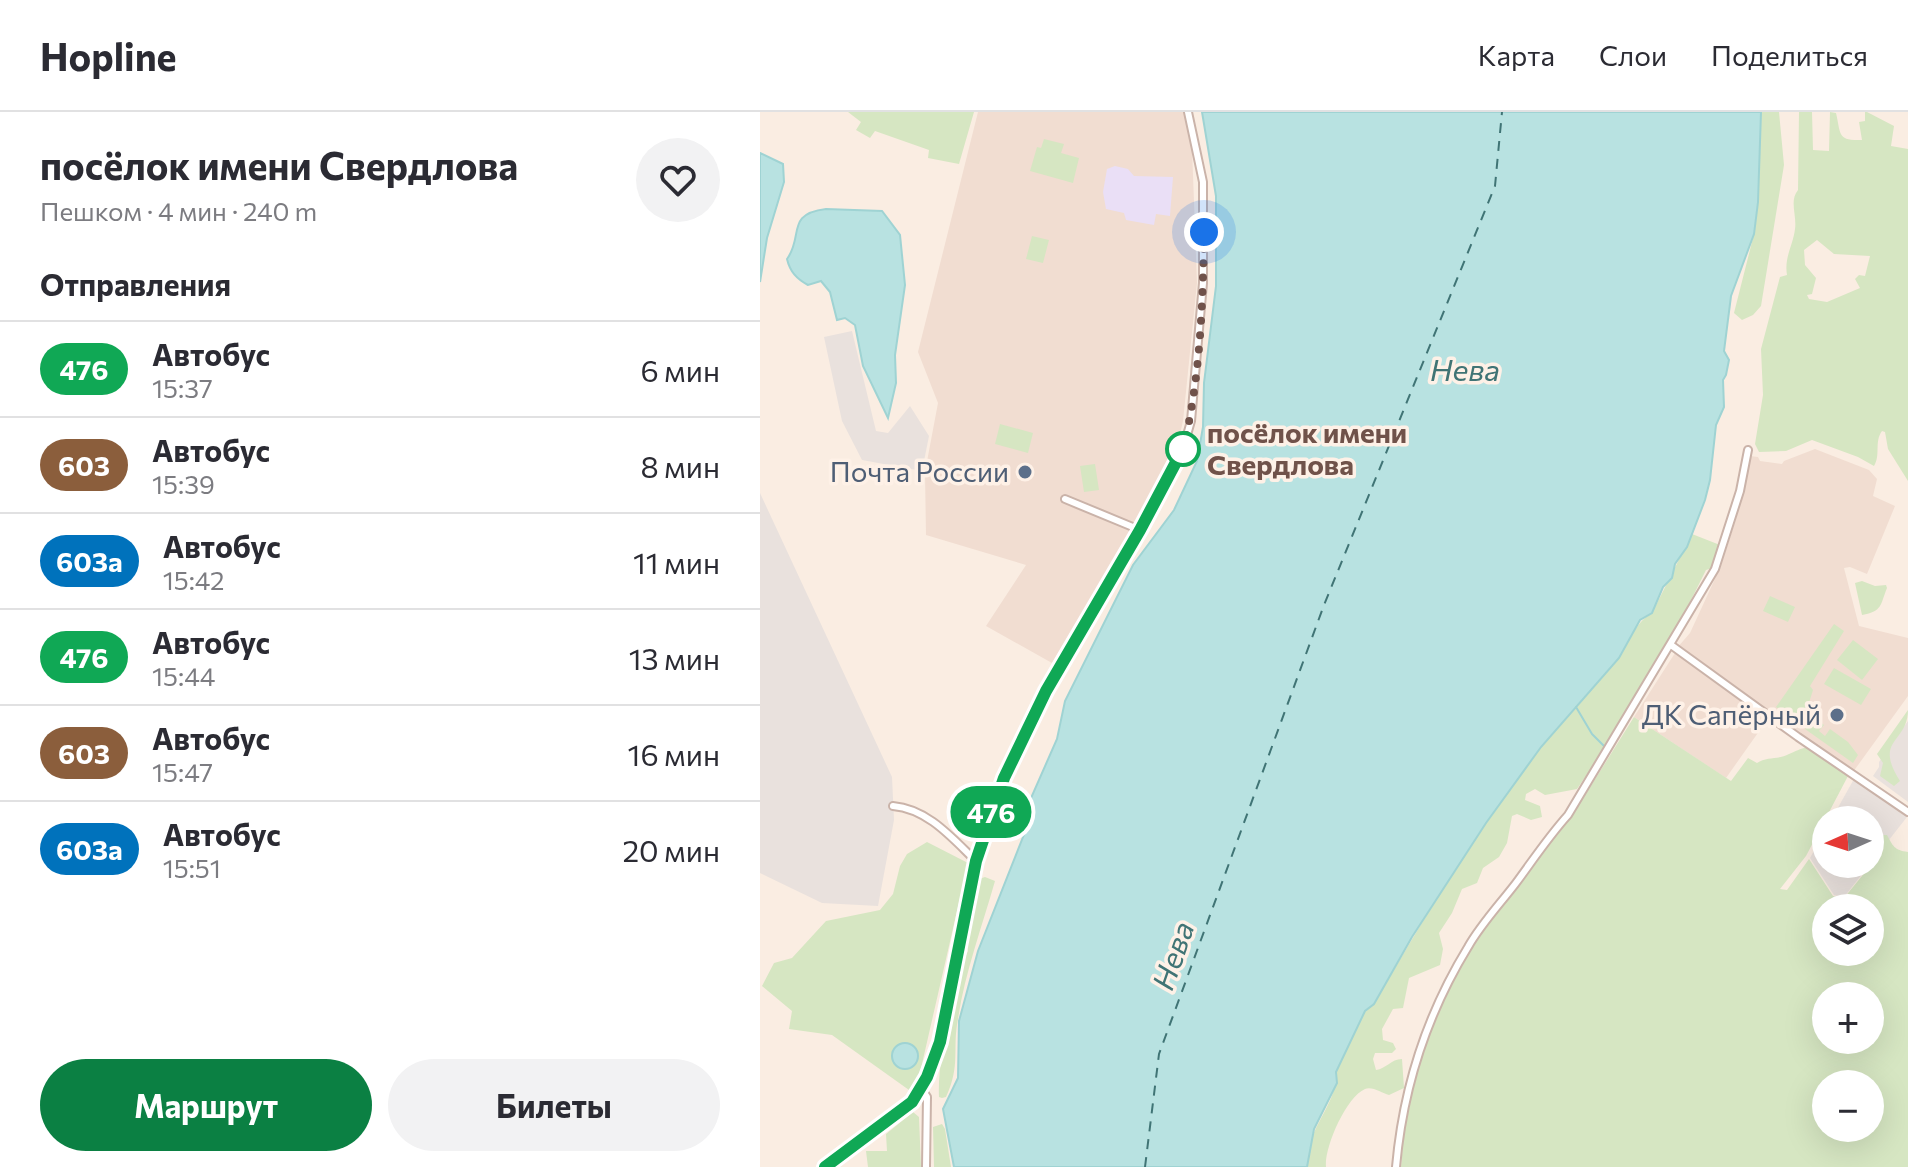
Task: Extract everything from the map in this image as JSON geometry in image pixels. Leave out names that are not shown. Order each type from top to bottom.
[{"type":"street","points":[[825,1167],[912,1102],[935,1061],[976,861],[1004,778],[1046,691],[1140,530],[1183,449],[1191,421],[1203,283],[1203,182],[1188,112]]},
{"type":"street","points":[[1396,1167],[1411,1075],[1436,1005],[1469,944],[1568,815],[1718,562],[1740,491],[1748,450]]},
{"type":"street","points":[[1065,499],[1140,530]]},
{"type":"street","points":[[1671,645],[1908,812]]},
{"type":"street","points":[[893,806],[923,815],[976,861]]},
{"type":"street","points":[[921,1088],[927,1097],[926,1167]]},
{"type":"shaded area","points":[[978,112],[1184,112],[1192,148],[1197,283],[1180,434],[1139,517],[1052,663],[986,626],[1026,565],[926,535],[925,472],[938,403],[918,352]]},
{"type":"shaded area","points":[[1115,166],[1128,169],[1134,176],[1173,177],[1170,216],[1156,214],[1154,225],[1126,220],[1124,213],[1106,209],[1103,192],[1107,169]]},
{"type":"shaded area","points":[[852,331],[876,431],[888,433],[910,406],[929,436],[922,471],[862,460],[842,421],[824,337]]},
{"type":"shaded area","points":[[1815,449],[1869,470],[1877,479],[1873,496],[1895,506],[1867,574],[1850,567],[1844,568],[1859,626],[1908,638],[1908,696],[1853,772],[1677,648],[1690,633],[1720,568],[1736,519],[1750,456],[1758,457],[1760,461],[1782,464]]},
{"type":"shaded area","points":[[760,493],[892,777],[894,820],[878,906],[822,903],[760,873]]},
{"type":"shaded area","points":[[1675,653],[1767,720],[1726,778],[1634,717]]},
{"type":"shaded area","points":[[1908,721],[1908,802],[1873,776],[1879,762]]},
{"type":"shaded area","points":[[1854,779],[1907,817],[1884,846],[1884,806],[1839,806]]},
{"type":"shaded area","points":[[1823,878],[1859,878],[1846,894],[1833,894]]},
{"type":"green space","points":[[848,112],[974,112],[959,164],[928,158],[929,150],[875,131],[870,138],[856,130],[861,122]]},
{"type":"green space","points":[[1761,112],[1779,112],[1784,165],[1761,306],[1753,315],[1742,320],[1734,313],[1754,234]]},
{"type":"green space","points":[[1799,112],[1812,112],[1813,150],[1829,151],[1830,112],[1836,113],[1840,131],[1848,139],[1862,140],[1859,122],[1865,121],[1867,112],[1894,126],[1891,146],[1908,149],[1908,481],[1888,449],[1885,432],[1882,431],[1874,466],[1812,440],[1786,451],[1759,452],[1755,444],[1763,395],[1761,349],[1780,277],[1787,275],[1795,229],[1794,199],[1798,190]],"holes":[[[1817,240],[1834,254],[1870,256],[1865,276],[1859,275],[1855,279],[1860,288],[1827,302],[1809,299],[1807,295],[1812,294],[1816,278],[1805,265],[1804,250]]]},
{"type":"green space","points":[[1044,139],[1064,144],[1061,153],[1079,158],[1073,183],[1030,171],[1037,147],[1041,148]]},
{"type":"green space","points":[[1032,236],[1049,240],[1043,263],[1026,259]]},
{"type":"green space","points":[[1000,424],[1033,433],[1028,453],[995,444]]},
{"type":"green space","points":[[1095,464],[1099,490],[1084,492],[1080,466]]},
{"type":"green space","points":[[1692,534],[1720,545],[1712,568],[1706,570],[1629,709],[1577,789],[1545,795],[1535,789],[1526,794],[1525,800],[1540,806],[1542,817],[1531,820],[1517,814],[1512,816],[1507,843],[1499,857],[1483,868],[1477,883],[1462,889],[1439,933],[1443,949],[1440,965],[1409,978],[1403,1008],[1393,1009],[1382,1029],[1383,1040],[1393,1043],[1396,1049],[1392,1053],[1375,1053],[1376,1070],[1402,1059],[1404,1088],[1389,1095],[1371,1088],[1358,1094],[1338,1124],[1326,1167],[1308,1167],[1311,1141],[1332,1095],[1336,1072],[1365,1011],[1374,1004],[1453,873],[1517,779],[1549,737],[1616,661],[1640,623],[1652,613]]},
{"type":"green space","points":[[1862,581],[1875,586],[1886,585],[1887,588],[1877,609],[1862,615],[1855,583]]},
{"type":"green space","points":[[1770,596],[1795,607],[1788,622],[1763,611]]},
{"type":"green space","points":[[1834,624],[1844,631],[1810,686],[1813,690],[1802,725],[1776,707]]},
{"type":"green space","points":[[1853,640],[1878,659],[1862,680],[1837,660]]},
{"type":"green space","points":[[1834,668],[1871,689],[1861,705],[1824,684]]},
{"type":"green space","points":[[1908,710],[1907,721],[1891,749],[1890,757],[1900,781],[1894,786],[1880,776],[1883,763],[1877,754]]},
{"type":"green space","points":[[1811,715],[1824,725],[1819,731],[1825,736],[1830,729],[1848,742],[1858,755],[1853,763],[1805,729]]},
{"type":"green space","points":[[1634,717],[1731,781],[1748,758],[1757,763],[1808,747],[1848,776],[1832,806],[1812,806],[1812,845],[1780,889],[1787,890],[1809,859],[1812,878],[1821,878],[1832,894],[1812,894],[1812,966],[1884,966],[1884,894],[1847,894],[1860,878],[1884,878],[1884,835],[1897,849],[1908,852],[1908,1167],[1401,1167],[1404,1133],[1416,1075],[1440,1005],[1473,946],[1549,841],[1572,816]]},
{"type":"green space","points":[[927,842],[968,863],[919,1077],[909,1090],[832,1035],[789,1029],[792,1011],[762,986],[774,963],[792,958],[826,921],[880,910],[893,894],[900,866],[907,854]]},
{"type":"green space","points":[[985,877],[995,881],[961,1001],[951,1086],[946,1097],[942,1098],[939,1097],[939,1081],[943,1047],[968,951],[966,945],[979,879]]},
{"type":"green space","points":[[913,1112],[919,1117],[921,1167],[868,1167],[866,1151],[887,1151],[886,1134]]},
{"type":"green space","points":[[942,1124],[951,1167],[934,1167],[933,1127]]},
{"type":"water","name":"Нева","points":[[1202,112],[1761,112],[1754,234],[1731,296],[1724,351],[1729,360],[1723,380],[1724,407],[1716,425],[1710,480],[1687,547],[1675,564],[1672,578],[1663,587],[1652,613],[1640,620],[1619,658],[1541,747],[1486,823],[1412,937],[1374,1004],[1365,1011],[1336,1072],[1337,1083],[1314,1129],[1307,1167],[954,1167],[943,1109],[958,1078],[959,1021],[978,951],[1025,832],[1031,798],[1057,739],[1065,701],[1133,565],[1174,510],[1197,461],[1216,286],[1216,196]]},
{"type":"water","points":[[760,153],[783,164],[784,182],[767,238],[760,282]]},
{"type":"water","points":[[826,209],[882,211],[900,235],[905,285],[895,355],[896,383],[888,418],[863,366],[855,325],[845,318],[837,320],[830,292],[821,281],[808,285],[794,275],[788,264],[800,221],[813,212]]},
{"type":"water","points":[[905,1043],[914,1047],[918,1056],[914,1065],[905,1069],[896,1065],[892,1056],[896,1047]]},
{"type":"waterway","points":[[1576,707],[1592,734],[1605,747]]},
{"type":"ferry route","points":[[1145,1167],[1159,1054],[1324,605],[1495,186],[1502,112]]},
{"type":"bus line","name":"476","points":[[825,1167],[912,1102],[935,1061],[976,861],[1004,778],[1046,691],[1172,474],[1183,449]]},
{"type":"place","name":"посёлок имени Свердлова","points":[[1183,449]]},
{"type":"place","name":"Почта России","points":[[1025,472]]},
{"type":"place","name":"ДК Сапёрный","points":[[1837,715]]},
{"type":"route","points":[[1183,449],[1191,421],[1203,283],[1204,232]]}]
